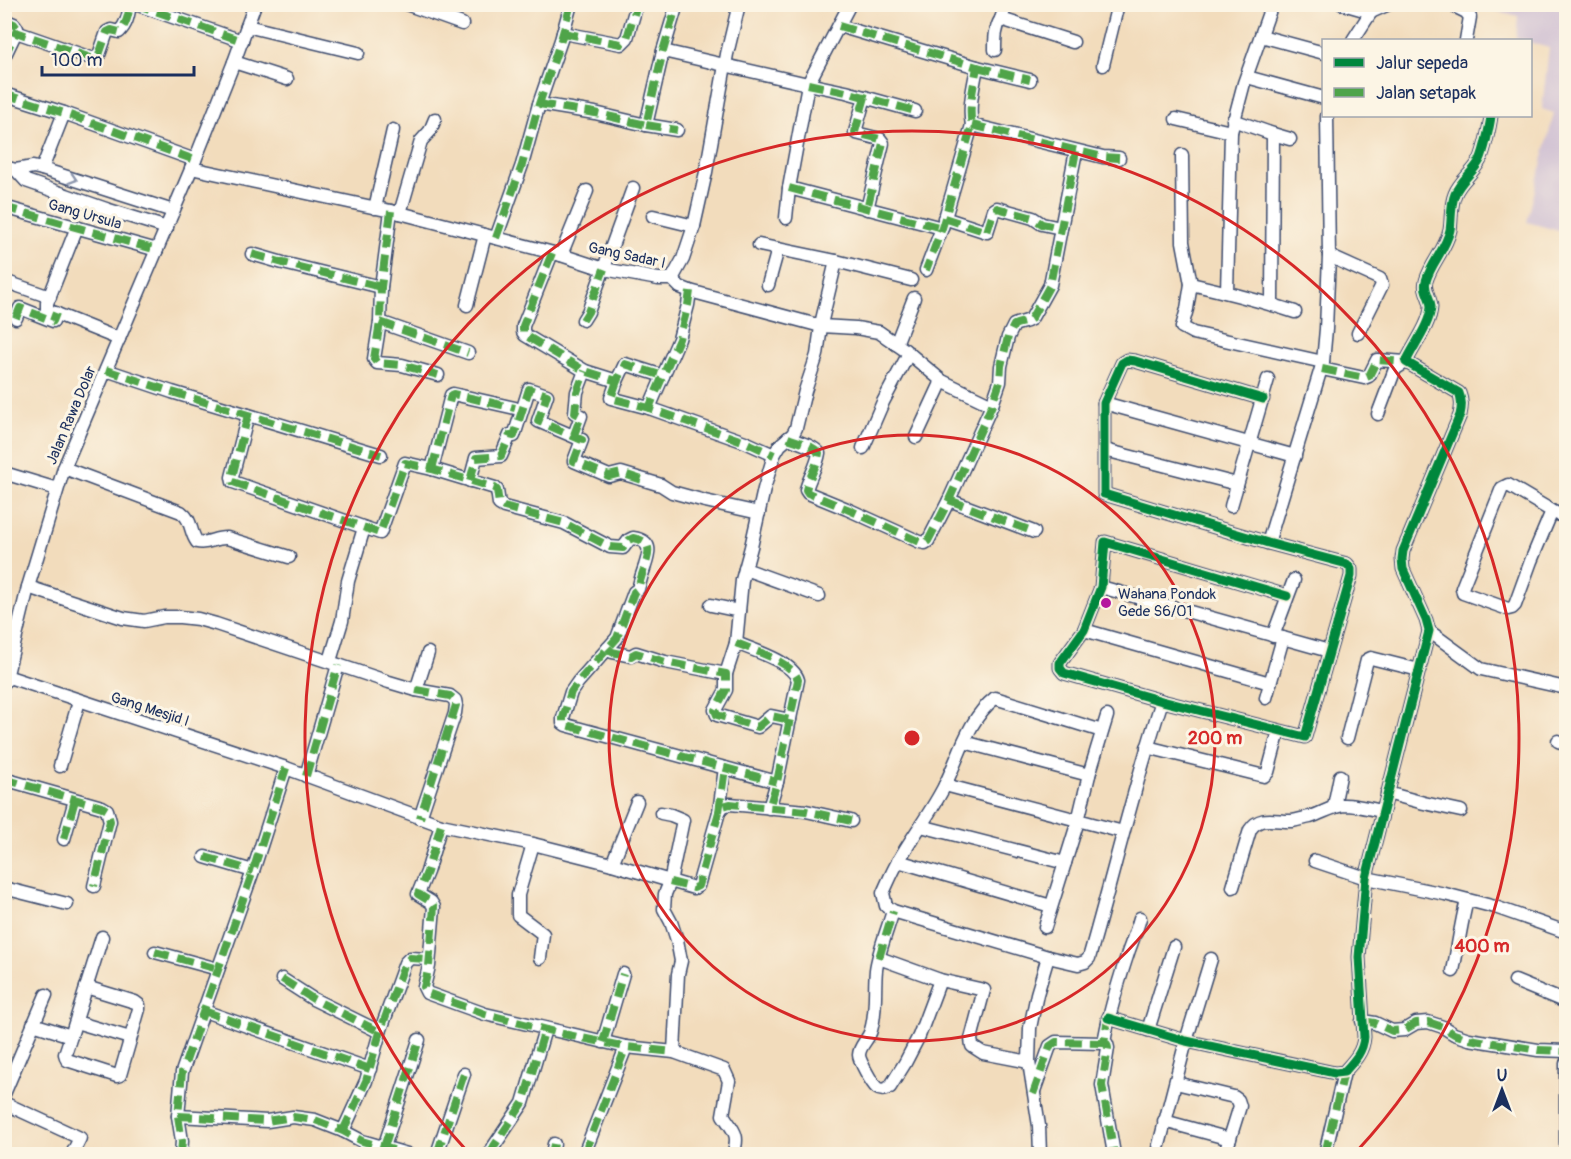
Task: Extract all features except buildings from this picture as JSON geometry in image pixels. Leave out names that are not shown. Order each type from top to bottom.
[{"type":"street","points":[[16,32],[95,58],[99,55],[107,32],[111,30],[119,32],[126,24],[130,5],[133,4],[242,41]]},
{"type":"street","name":"Jalan Rawa Dolar","points":[[5,680],[28,587],[64,468],[167,228],[255,4]]},
{"type":"street","points":[[406,4],[462,24]]},
{"type":"street","points":[[467,305],[491,237],[522,165],[538,104],[571,4]]},
{"type":"street","points":[[563,33],[618,44],[623,43],[627,38],[637,4]]},
{"type":"street","points":[[646,125],[676,4]]},
{"type":"street","name":"Gang Sadar I","points":[[4,94],[64,113],[193,164],[396,212],[604,268],[666,280],[672,279],[683,259],[694,226],[739,4]]},
{"type":"street","points":[[786,218],[789,188],[808,84],[849,4]]},
{"type":"street","points":[[995,50],[997,24],[1006,4]]},
{"type":"street","points":[[1103,65],[1118,4]]},
{"type":"street","points":[[1227,292],[1232,126],[1244,83],[1272,4]]},
{"type":"street","points":[[1343,4],[1371,12]]},
{"type":"street","points":[[1354,39],[1371,12],[1389,4]]},
{"type":"street","points":[[1450,4],[1470,16],[1466,39]]},
{"type":"street","points":[[1001,19],[1073,42]]},
{"type":"street","points":[[4,20],[14,24],[17,28],[4,57]]},
{"type":"street","points":[[247,26],[358,53]]},
{"type":"street","points":[[838,26],[977,67],[1030,80]]},
{"type":"street","points":[[1261,36],[1322,52]]},
{"type":"street","points":[[663,51],[865,97],[915,111]]},
{"type":"street","points":[[234,62],[287,79]]},
{"type":"street","points":[[926,270],[943,223],[972,125],[970,118],[977,67]]},
{"type":"street","points":[[1247,77],[1322,98]]},
{"type":"street","points":[[865,97],[855,132],[880,139],[883,143],[867,209]]},
{"type":"street","points":[[538,104],[677,130]]},
{"type":"street","points":[[42,169],[64,113]]},
{"type":"street","points":[[1268,543],[1323,365],[1329,256],[1327,117]]},
{"type":"street","points":[[1378,414],[1395,369],[1406,362],[1429,316],[1431,307],[1425,288],[1426,281],[1450,231],[1450,212],[1455,194],[1462,181],[1481,159],[1491,117]]},
{"type":"street","points":[[435,119],[430,131],[421,141],[396,212],[381,287],[380,322],[375,359],[377,363],[402,365],[438,375]]},
{"type":"street","points":[[1176,119],[1232,126],[1290,139]]},
{"type":"street","points":[[972,125],[1076,151],[1119,158]]},
{"type":"street","points":[[375,207],[393,130]]},
{"type":"street","points":[[1272,304],[1273,134]]},
{"type":"street","points":[[788,438],[809,446],[819,453],[806,492],[847,508],[920,542],[928,541],[992,405],[1000,382],[1001,366],[1008,337],[1014,325],[1031,319],[1050,285],[1076,151]]},
{"type":"street","points":[[1182,155],[1183,242],[1191,285],[1182,324],[1184,329],[1364,378],[1369,376],[1377,360],[1406,362],[1459,393],[1462,400],[1460,415],[1403,551],[1403,569],[1429,631],[1366,878],[1359,957],[1363,1045],[1344,1072],[1325,1155]]},
{"type":"street","points":[[10,169],[33,167],[42,169],[173,211]]},
{"type":"street","points":[[10,169],[26,181],[167,228]]},
{"type":"street","points":[[583,320],[588,312],[633,188]]},
{"type":"street","points":[[789,188],[867,209],[987,232],[994,210],[997,208],[1033,218],[1042,224],[1061,228]]},
{"type":"street","points":[[587,191],[523,326],[523,332],[528,338],[585,371],[617,381]]},
{"type":"street","name":"Gang Ursula","points":[[4,207],[157,250]]},
{"type":"street","points":[[654,216],[694,226]]},
{"type":"street","points":[[77,227],[46,306],[47,310],[119,339]]},
{"type":"street","points":[[759,245],[911,280]]},
{"type":"street","points":[[768,285],[778,249]]},
{"type":"street","points":[[252,254],[381,287]]},
{"type":"street","points":[[1329,256],[1380,279],[1382,282],[1358,333]]},
{"type":"street","points":[[790,720],[771,716],[758,727],[717,715],[715,710],[726,690],[726,674],[736,643],[740,595],[745,569],[774,455],[796,428],[817,355],[821,326],[836,261]]},
{"type":"street","points":[[672,279],[680,287],[690,291],[821,326],[879,332],[909,353],[942,381],[992,405]]},
{"type":"street","points":[[4,281],[50,297]]},
{"type":"street","points":[[1191,285],[1227,292],[1295,312]]},
{"type":"street","points":[[650,408],[679,339],[690,291]]},
{"type":"street","points":[[896,344],[914,298]]},
{"type":"street","points":[[16,318],[20,308],[52,321],[56,313]]},
{"type":"street","points":[[380,322],[468,353]]},
{"type":"street","points":[[863,448],[883,402],[909,353]]},
{"type":"street","points":[[1263,399],[1127,360],[1122,363],[1104,403],[1104,494],[1347,564],[1351,568],[1351,576],[1305,737],[1162,701],[1060,669],[1060,663],[1084,630],[1101,588],[1105,542],[1287,596]]},
{"type":"street","points":[[663,376],[625,364],[611,398],[650,408],[745,442],[774,455]]},
{"type":"street","points":[[106,370],[381,454]]},
{"type":"street","points":[[574,435],[581,416],[576,413],[577,392],[585,371]]},
{"type":"street","points":[[1231,506],[1268,379]]},
{"type":"street","points":[[916,437],[942,381]]},
{"type":"street","points":[[470,481],[477,458],[501,456],[510,435],[514,436],[529,389],[547,395],[538,421],[582,440],[574,461],[609,476],[621,473],[661,485],[672,492],[759,513]]},
{"type":"street","points":[[432,469],[451,395],[515,408]]},
{"type":"street","points":[[1104,403],[1295,456]]},
{"type":"street","points":[[248,415],[232,477],[233,482],[364,528],[380,533],[405,463],[495,488],[499,504],[504,507],[564,523],[610,547],[623,548],[633,538],[647,544],[649,555],[638,589],[634,592],[617,638],[571,692],[563,723],[777,782]]},
{"type":"street","points":[[1105,450],[1237,484]]},
{"type":"street","points":[[64,468],[181,512],[189,520],[197,542],[207,543],[216,538],[226,538],[289,558]]},
{"type":"street","points":[[4,473],[57,489]]},
{"type":"street","points":[[1552,511],[1512,608],[1508,609],[1463,593],[1462,588],[1504,486],[1508,485],[1566,518]]},
{"type":"street","points":[[949,500],[1034,532]]},
{"type":"street","points":[[306,776],[334,663],[348,581],[364,528]]},
{"type":"street","points":[[745,569],[819,596]]},
{"type":"street","points":[[1266,698],[1287,596],[1294,580]]},
{"type":"street","points":[[28,587],[123,618],[144,621],[164,617],[198,619],[416,690],[450,696],[456,705],[420,818]]},
{"type":"street","points":[[1101,588],[1329,651]]},
{"type":"street","points":[[711,605],[739,611]]},
{"type":"street","points":[[1084,630],[1270,683]]},
{"type":"street","points":[[1429,631],[1481,669],[1566,688]]},
{"type":"street","points":[[736,643],[787,666],[796,673],[798,680],[770,808]]},
{"type":"street","points":[[608,648],[612,652],[630,656],[636,653],[664,662],[726,674]]},
{"type":"street","points":[[416,690],[428,653]]},
{"type":"street","points":[[1347,738],[1367,660],[1371,658],[1419,670]]},
{"type":"street","name":"Gang Mesjid I","points":[[5,680],[79,701],[286,768],[441,825],[533,844],[694,888],[698,886],[719,812]]},
{"type":"street","points":[[1102,731],[999,696],[980,711],[945,785],[898,861],[882,893],[886,906],[893,911],[1048,957],[1078,964],[1084,962],[1089,958],[1147,747],[1162,701]]},
{"type":"street","points":[[60,766],[79,701]]},
{"type":"street","points":[[1045,927],[1107,716]]},
{"type":"street","points":[[1147,747],[1264,777],[1268,772],[1279,731]]},
{"type":"street","points":[[964,742],[1089,776]]},
{"type":"street","points":[[182,1155],[178,1116],[182,1072],[253,871],[286,768]]},
{"type":"street","points":[[719,812],[725,768]]},
{"type":"street","points":[[1334,806],[1340,777]]},
{"type":"street","points":[[4,779],[106,810],[110,821],[94,886]]},
{"type":"street","points":[[945,785],[1123,832]]},
{"type":"street","points":[[1387,793],[1461,810]]},
{"type":"street","points":[[64,838],[75,800]]},
{"type":"street","points":[[612,864],[637,802]]},
{"type":"street","points":[[719,812],[723,806],[730,804],[813,813],[851,821]]},
{"type":"street","points":[[1233,887],[1253,824],[1271,819],[1292,821],[1313,816],[1334,806],[1357,806],[1382,811]]},
{"type":"street","points":[[661,813],[683,820],[670,882],[664,894],[664,909],[677,940],[681,961],[678,974],[674,1052]]},
{"type":"street","points":[[441,825],[418,894],[431,902],[434,907],[429,966],[424,987],[426,993],[485,1014],[626,1047],[674,1052],[724,1070],[729,1081],[723,1115],[736,1134],[737,1144],[733,1155]]},
{"type":"street","points":[[921,826],[1065,863]]},
{"type":"street","points":[[533,844],[518,895],[518,915],[543,934],[540,958]]},
{"type":"street","points":[[205,857],[253,871]]},
{"type":"street","points":[[898,861],[1052,906]]},
{"type":"street","points":[[1315,861],[1366,878],[1495,907],[1566,932]]},
{"type":"street","points":[[4,888],[67,904]]},
{"type":"street","points":[[1453,971],[1467,900]]},
{"type":"street","points":[[893,911],[876,968],[876,1002],[872,1030],[859,1053],[860,1061],[876,1087],[882,1090],[890,1087],[913,1050],[940,980]]},
{"type":"street","points":[[1104,1043],[1108,1018],[1140,918]]},
{"type":"street","points":[[86,987],[139,1005],[120,1076],[67,1060],[65,1053],[72,1036],[86,987],[102,937]]},
{"type":"street","points":[[1148,1030],[1174,947]]},
{"type":"street","points":[[155,952],[218,969]]},
{"type":"street","points":[[1040,1155],[1039,1126],[1029,1062],[1030,1028],[1048,957]]},
{"type":"street","points":[[343,1131],[366,1080],[380,1032],[405,963],[410,958],[428,959]]},
{"type":"street","points":[[879,958],[940,980],[984,990]]},
{"type":"street","points":[[1159,1145],[1186,1041],[1211,959]]},
{"type":"street","points":[[603,1042],[623,974]]},
{"type":"street","points":[[988,977],[971,1039],[972,1046],[983,1053],[1029,1062]]},
{"type":"street","points":[[282,979],[313,999],[380,1032]]},
{"type":"street","points":[[1515,981],[1566,1002]]},
{"type":"street","points":[[4,1094],[46,995]]},
{"type":"street","points":[[204,1011],[370,1069]]},
{"type":"street","points":[[1108,1018],[1186,1041],[1328,1072],[1344,1072]]},
{"type":"street","points":[[1362,1021],[1375,1023],[1392,1031],[1404,1030],[1416,1023],[1428,1022],[1443,1026],[1454,1034],[1469,1039],[1538,1050],[1566,1051]]},
{"type":"street","points":[[76,1022],[130,1038]]},
{"type":"street","points":[[33,1024],[72,1036]]},
{"type":"street","points":[[490,1155],[523,1104],[545,1029]]},
{"type":"street","points":[[384,1147],[419,1040]]},
{"type":"street","points":[[1033,1094],[1053,1043],[1107,1044],[1102,1085],[1114,1155]]},
{"type":"street","points":[[584,1155],[626,1047]]},
{"type":"street","points":[[1566,1063],[1566,1148]]},
{"type":"street","points":[[437,1155],[464,1074]]},
{"type":"street","points":[[1176,1083],[1234,1097],[1238,1100],[1240,1107],[1225,1155]]},
{"type":"street","points":[[4,1103],[80,1138],[72,1155]]},
{"type":"street","points":[[178,1116],[267,1121],[293,1117],[315,1120],[362,1141],[407,1155]]},
{"type":"street","points":[[1164,1121],[1230,1138]]},
{"type":"shaded area","points":[[1489,4],[1566,5],[1566,233],[1527,222],[1554,113],[1542,109],[1549,48],[1532,43],[1532,39],[1516,39],[1518,16],[1487,9]]},
{"type":"marked path","points":[[4,57],[16,32],[95,58],[99,55],[107,32],[111,30],[119,32],[124,26],[132,4]]},
{"type":"marked path","points":[[135,4],[242,41]]},
{"type":"marked path","points":[[496,238],[522,165],[571,4]]},
{"type":"marked path","points":[[563,33],[621,44],[627,38],[637,4]]},
{"type":"marked path","points":[[539,104],[595,113],[646,125],[663,51],[677,4]]},
{"type":"marked path","points":[[4,20],[14,24],[17,28],[16,32]]},
{"type":"marked path","points":[[839,26],[977,67],[971,103],[972,125],[942,228],[926,270]]},
{"type":"marked path","points":[[977,67],[1030,80]]},
{"type":"marked path","points":[[808,84],[915,111]]},
{"type":"marked path","points":[[4,94],[195,160]]},
{"type":"marked path","points":[[865,97],[855,132],[880,139],[883,143],[867,209]]},
{"type":"marked path","points":[[646,125],[677,130]]},
{"type":"marked path","points":[[972,125],[1103,157],[1119,158]]},
{"type":"marked path","points":[[788,438],[809,446],[819,453],[806,490],[808,493],[920,542],[928,541],[992,405],[1000,382],[1001,366],[1008,337],[1014,325],[1031,319],[1050,285],[1076,151]]},
{"type":"marked path","points":[[789,188],[942,228]]},
{"type":"marked path","points":[[4,207],[157,250]]},
{"type":"marked path","points":[[944,218],[987,232],[994,210],[997,208],[1033,218],[1042,224],[1061,228]]},
{"type":"marked path","points":[[391,211],[374,359],[377,363],[402,365],[438,375]]},
{"type":"marked path","points":[[552,253],[523,326],[525,335],[585,371],[617,381],[625,364],[663,376]]},
{"type":"marked path","points":[[252,254],[381,287]]},
{"type":"marked path","points":[[583,320],[604,269]]},
{"type":"marked path","points":[[690,291],[679,339],[649,408],[745,442],[774,455]]},
{"type":"marked path","points":[[16,318],[20,308],[53,321],[56,313]]},
{"type":"marked path","points":[[380,322],[468,353]]},
{"type":"marked path","points":[[1322,369],[1364,378],[1369,376],[1377,360],[1406,362]]},
{"type":"marked path","points":[[106,370],[381,455]]},
{"type":"marked path","points":[[574,435],[581,416],[575,413],[577,392],[585,371]]},
{"type":"marked path","points":[[617,381],[611,398],[649,408]]},
{"type":"marked path","points":[[470,481],[476,458],[501,456],[510,435],[514,436],[529,389],[547,395],[538,421],[582,440],[574,461],[609,476],[621,473],[642,480]]},
{"type":"marked path","points":[[432,469],[451,395],[515,408]]},
{"type":"marked path","points":[[248,415],[232,477],[233,482],[380,533],[405,463],[495,488],[499,504],[504,507],[564,523],[610,547],[623,548],[633,538],[644,542],[648,548],[647,561],[617,638],[571,692],[563,723],[777,782]]},
{"type":"marked path","points":[[949,500],[1034,532]]},
{"type":"marked path","points":[[736,643],[781,662],[795,674],[798,680],[777,782],[769,808]]},
{"type":"marked path","points":[[608,648],[612,652],[631,656],[636,653],[665,662],[726,674],[726,690],[715,710],[717,715],[758,727],[771,716],[790,720]]},
{"type":"marked path","points":[[306,776],[338,665]]},
{"type":"marked path","points":[[416,690],[450,696],[455,700],[456,705],[420,818]]},
{"type":"marked path","points":[[181,1154],[182,1141],[178,1116],[182,1072],[253,871],[286,768]]},
{"type":"marked path","points":[[719,812],[725,768]]},
{"type":"marked path","points":[[4,779],[107,810],[110,821],[94,886]]},
{"type":"marked path","points":[[64,839],[75,800]]},
{"type":"marked path","points":[[670,882],[694,888],[698,886],[719,812],[723,806],[730,804],[806,811],[851,821]]},
{"type":"marked path","points":[[441,825],[418,894],[431,902],[434,907],[429,966],[424,987],[427,993],[485,1014],[563,1034],[626,1047],[674,1052]]},
{"type":"marked path","points":[[205,857],[253,871]]},
{"type":"marked path","points":[[879,958],[893,911]]},
{"type":"marked path","points":[[155,952],[218,969]]},
{"type":"marked path","points":[[343,1131],[366,1081],[380,1032],[405,963],[410,958],[428,959]]},
{"type":"marked path","points":[[603,1042],[623,974]]},
{"type":"marked path","points":[[282,979],[313,999],[380,1032]]},
{"type":"marked path","points":[[204,1011],[370,1069]]},
{"type":"marked path","points":[[1112,1019],[1108,1018],[1104,1043],[1108,1048],[1102,1085],[1114,1154]]},
{"type":"marked path","points":[[1362,1021],[1375,1023],[1392,1031],[1404,1030],[1416,1023],[1428,1022],[1469,1039],[1538,1050],[1566,1051]]},
{"type":"marked path","points":[[490,1154],[523,1103],[545,1029]]},
{"type":"marked path","points":[[384,1147],[419,1040]]},
{"type":"marked path","points":[[1033,1094],[1050,1046],[1056,1042],[1104,1043]]},
{"type":"marked path","points":[[584,1154],[626,1047]]},
{"type":"marked path","points":[[1325,1154],[1344,1072]]},
{"type":"marked path","points":[[437,1154],[464,1074]]},
{"type":"marked path","points":[[178,1116],[267,1121],[293,1117],[315,1120],[362,1141],[407,1154]]},
{"type":"marked path","points":[[552,1154],[554,1144]]},
{"type":"cycle path","points":[[1108,1018],[1186,1041],[1335,1073],[1344,1072],[1360,1052],[1364,1037],[1359,957],[1366,878],[1429,631],[1403,569],[1403,551],[1460,415],[1461,406],[1459,393],[1406,362],[1430,314],[1431,304],[1426,281],[1448,237],[1453,198],[1457,189],[1480,160],[1491,117]]},
{"type":"cycle path","points":[[1263,399],[1127,360],[1122,363],[1104,403],[1104,494],[1347,564],[1351,569],[1351,576],[1305,737],[1162,701],[1064,673],[1060,668],[1060,663],[1084,630],[1101,587],[1105,542],[1287,596]]},
{"type":"place","name":"Wahana Pondok Gede S6/01","points":[[1106,603]]}]
